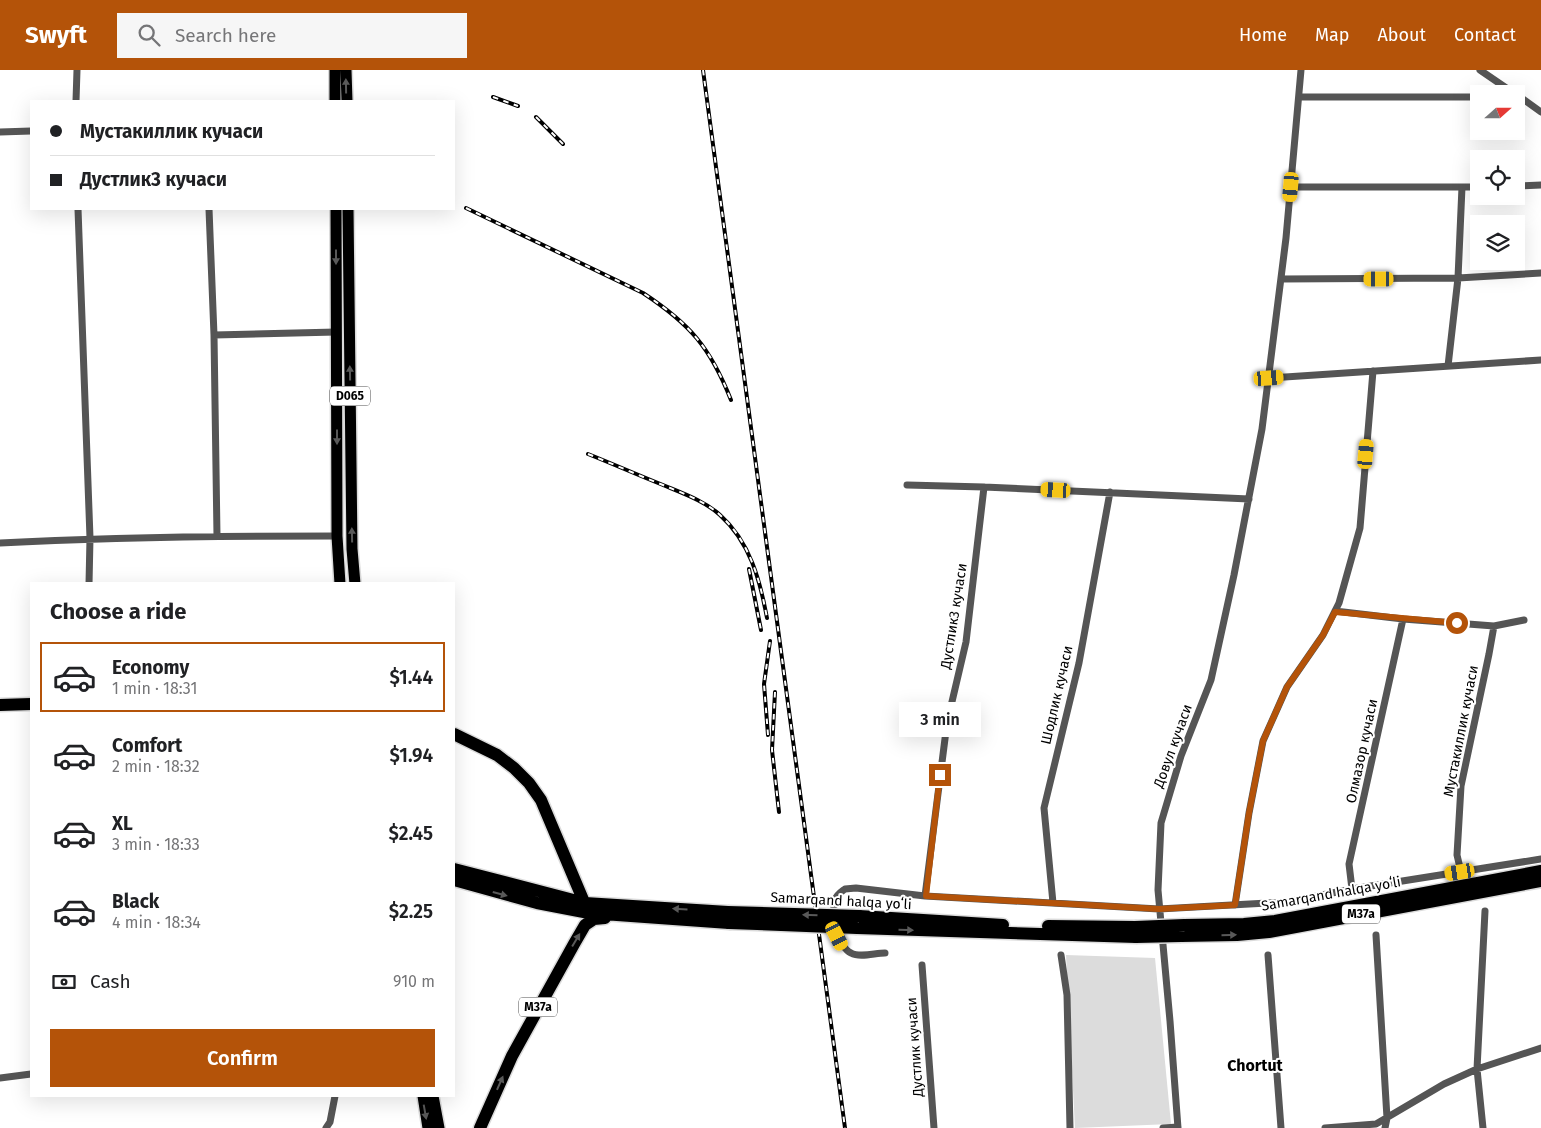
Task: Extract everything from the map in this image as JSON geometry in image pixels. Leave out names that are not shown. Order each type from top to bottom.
[{"type":"highway","points":[[0,696],[30,696]]},
{"type":"highway","points":[[0,705],[30,704]]},
{"type":"highway","points":[[455,735],[497,756],[514,768],[529,783],[541,800],[587,908]]},
{"type":"highway","name":"Samarqand halqa yoʻli","points":[[455,869],[587,908],[622,915],[728,917],[1136,932],[1182,931],[1275,921],[1541,871]]},
{"type":"highway","name":"Samarqand halqa yoʻli","points":[[455,880],[536,903],[587,908],[602,905],[728,917]]},
{"type":"highway","points":[[576,880],[587,898],[602,905]]},
{"type":"highway","name":"Samarqand halqa yoʻli","points":[[1182,931],[1237,935],[1269,932],[1541,881]]},
{"type":"highway","name":"M37a","points":[[480,1128],[512,1056],[585,925],[599,918],[612,918],[622,915]]},
{"type":"main road","points":[[335,100],[336,70]]},
{"type":"main road","points":[[346,70],[346,100]]},
{"type":"main road","name":"D065","points":[[336,210],[337,536],[340,582]]},
{"type":"main road","name":"D065","points":[[348,210],[352,539],[355,582]]},
{"type":"main road","points":[[422,1097],[428,1128]]},
{"type":"main road","points":[[433,1097],[439,1128]]},
{"type":"street","points":[[76,100],[77,70]]},
{"type":"street","name":"Довул кучаси","points":[[1178,1128],[1159,909],[1161,823],[1181,756],[1211,680],[1249,499],[1262,429],[1281,279],[1301,70]]},
{"type":"street","points":[[1480,70],[1502,85]]},
{"type":"street","points":[[1299,97],[1470,97]]},
{"type":"street","points":[[1525,100],[1541,111]]},
{"type":"street","points":[[0,132],[30,131]]},
{"type":"street","points":[[1525,186],[1541,186]]},
{"type":"street","points":[[1291,187],[1470,187]]},
{"type":"street","points":[[1448,366],[1458,278],[1462,187]]},
{"type":"street","points":[[78,210],[90,538],[89,582]]},
{"type":"street","points":[[209,210],[214,335],[217,536]]},
{"type":"street","points":[[1281,279],[1458,278],[1541,273]]},
{"type":"street","points":[[214,335],[336,332]]},
{"type":"street","points":[[1269,378],[1541,360]]},
{"type":"street","points":[[1235,905],[1249,813],[1263,741],[1287,687],[1323,635],[1335,612],[1360,528],[1373,371]]},
{"type":"street","points":[[907,485],[1249,499]]},
{"type":"street","name":"Дустлик3 кучаси","points":[[926,896],[947,724],[966,642],[984,487]]},
{"type":"street","name":"Шодлик кучаси","points":[[1053,904],[1044,808],[1079,662],[1110,492]]},
{"type":"street","points":[[0,543],[90,538],[337,536]]},
{"type":"street","points":[[1335,612],[1494,626],[1524,620]]},
{"type":"street","name":"Олмазор кучаси","points":[[1352,889],[1349,864],[1403,619]]},
{"type":"street","name":"Мустакиллик кучаси","points":[[1460,872],[1457,855],[1461,786],[1494,626]]},
{"type":"street","points":[[885,952],[857,955],[850,953],[843,947],[837,936],[834,902],[836,897],[845,889],[856,888],[926,896],[1159,909],[1287,902],[1352,889],[1541,859]]},
{"type":"street","points":[[1483,1128],[1477,1069],[1485,911]]},
{"type":"street","points":[[1376,935],[1387,1118],[1385,1128]]},
{"type":"street","points":[[1061,955],[1066,995],[1070,1128]]},
{"type":"street","points":[[1268,955],[1281,1128]]},
{"type":"street","name":"Дустлик кучаси","points":[[922,964],[934,1128]]},
{"type":"street","points":[[1325,1128],[1376,1124],[1444,1084],[1477,1069],[1541,1048]]},
{"type":"street","points":[[0,1078],[30,1074]]},
{"type":"street","points":[[326,1128],[330,1122],[335,1097]]},
{"type":"street","points":[[1163,1128],[1178,1128]]},
{"type":"shaded area","points":[[1066,955],[1155,958],[1171,1124],[1075,1128]]},
{"type":"railway","points":[[703,70],[845,1128]]},
{"type":"railway","points":[[493,97],[518,106]]},
{"type":"railway","points":[[536,117],[563,144]]},
{"type":"railway","points":[[466,208],[643,293],[659,304],[674,315],[697,338],[715,365],[731,400]]},
{"type":"railway","points":[[588,454],[693,498],[720,515],[739,537],[752,562],[767,618]]},
{"type":"railway","points":[[749,569],[761,630]]},
{"type":"railway","points":[[768,735],[764,684],[770,641]]},
{"type":"railway","points":[[775,692],[772,750],[779,812]]},
{"type":"district","name":"Chortut","points":[[1255,1065]]},
{"type":"route","points":[[940,775],[926,896],[1159,909],[1235,905],[1249,813],[1263,741],[1287,687],[1323,635],[1335,612],[1457,623]]}]
